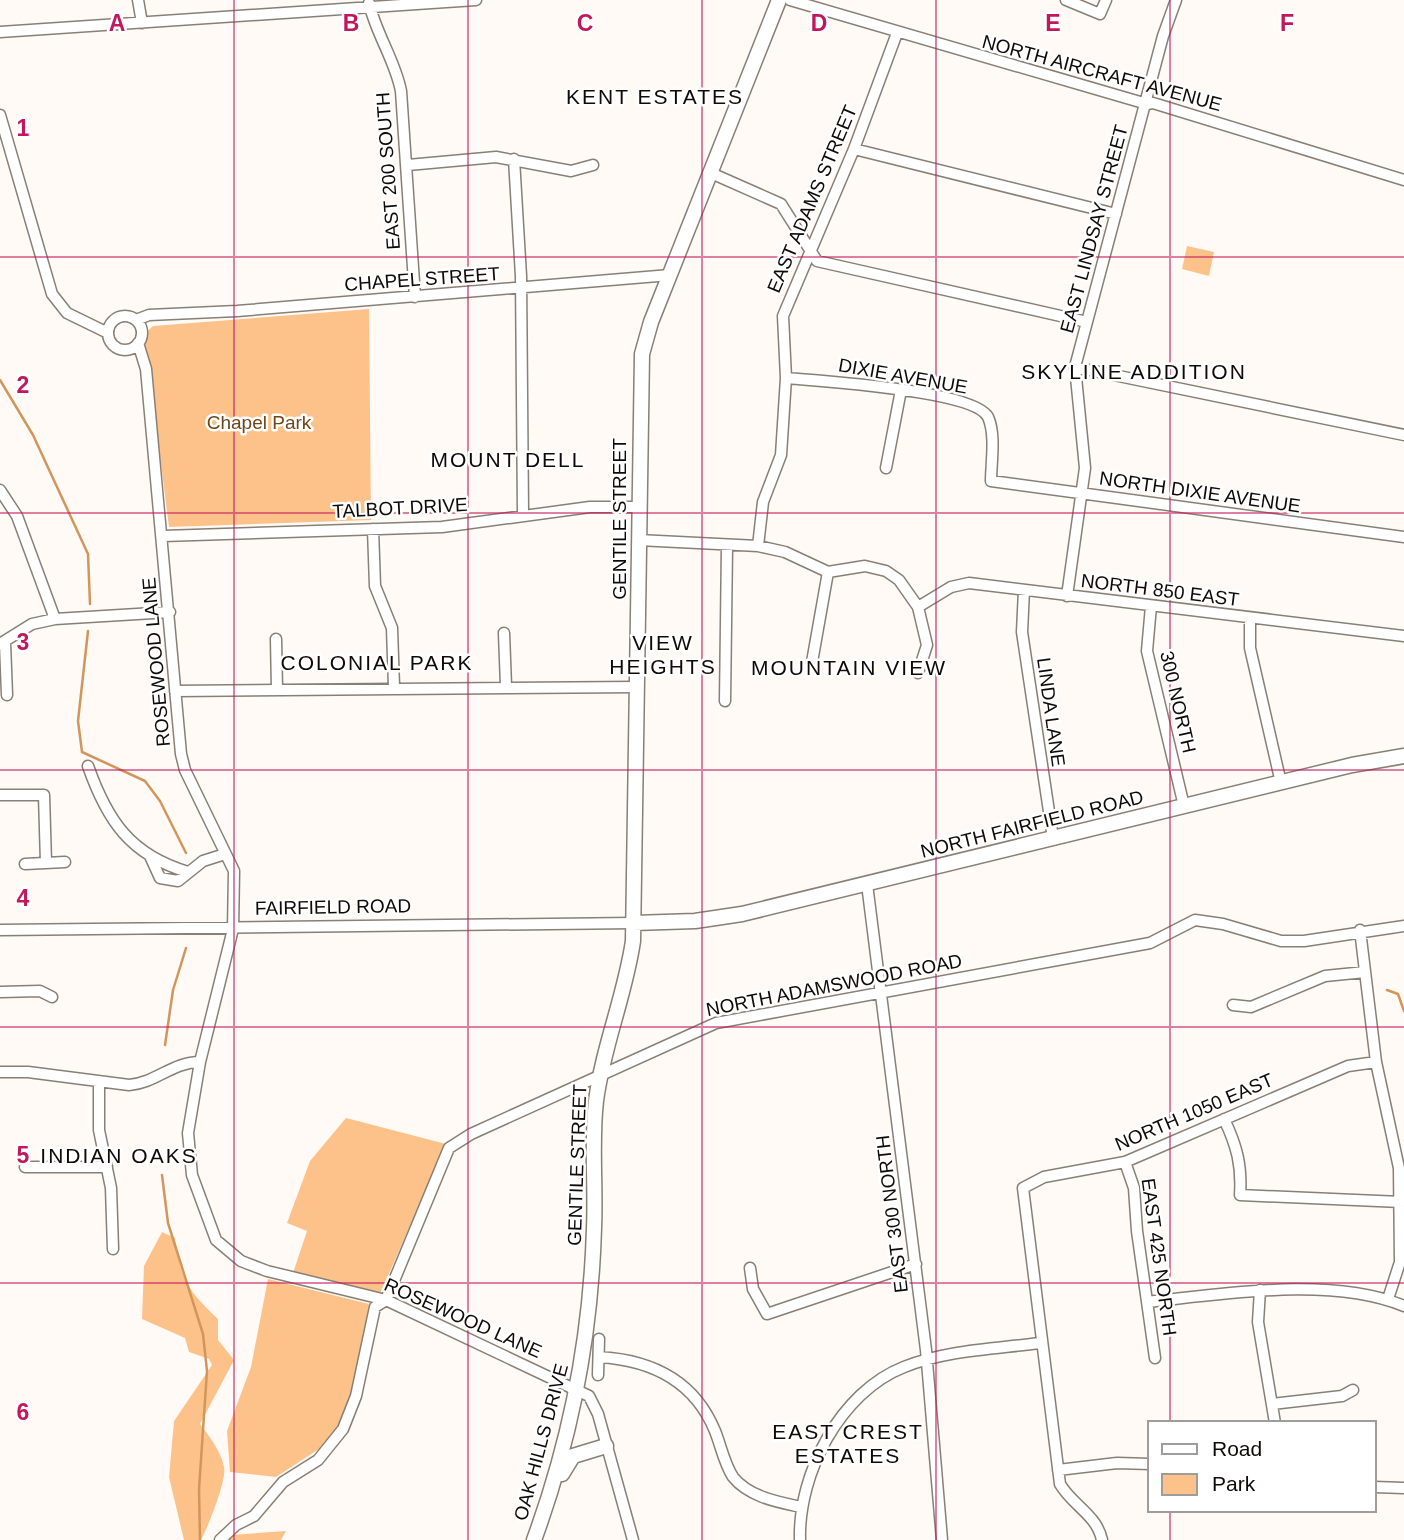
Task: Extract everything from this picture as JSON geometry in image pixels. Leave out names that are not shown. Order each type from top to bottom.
[{"type":"main road","name":"GENTILE STREET","points":[[592,1270],[594,1143],[600,1074],[628,976],[634,923],[640,368],[648,332],[779,0]]},
{"type":"main road","name":"NORTH FAIRFIELD ROAD","points":[[667,922],[736,915],[1184,806],[1404,756]]},
{"type":"main road","name":"FAIRFIELD ROAD","points":[[634,923],[667,922]]},
{"type":"main road","name":"OAK HILLS DRIVE","points":[[534,1540],[577,1390],[592,1270]]},
{"type":"main road","points":[[541,1520],[569,1459],[606,1446]]},
{"type":"street","points":[[138,0],[142,23]]},
{"type":"street","points":[[0,32],[369,4],[476,0]]},
{"type":"street","name":"NORTH AIRCRAFT AVENUE","points":[[790,0],[1147,104],[1153,103],[1404,180]]},
{"type":"street","points":[[1066,0],[1100,14],[1106,0]]},
{"type":"street","name":"EAST LINDSAY STREET","points":[[1067,596],[1084,494],[1085,468],[1074,367],[1147,104],[1163,36],[1176,0]]},
{"type":"street","name":"EAST 200 SOUTH","points":[[369,4],[378,37],[397,73],[408,165],[415,297]]},
{"type":"street","name":"EAST ADAMS STREET","points":[[758,546],[764,502],[781,456],[786,378],[783,316],[808,251],[854,149],[897,33]]},
{"type":"street","points":[[0,115],[52,294],[67,313],[84,323],[109,329]]},
{"type":"street","points":[[854,149],[1116,214]]},
{"type":"street","points":[[408,165],[496,157],[571,171],[593,165]]},
{"type":"street","points":[[514,159],[521,289],[523,514]]},
{"type":"street","points":[[710,173],[781,204],[808,251],[817,261],[1087,322]]},
{"type":"street","name":"CHAPEL STREET","points":[[136,320],[149,315],[521,289],[670,275]]},
{"type":"street","name":"CHAPEL STREET","points":[[141,331],[151,323],[176,315]]},
{"type":"street","points":[[124,316],[136,320],[141,331],[138,343],[124,350],[113,345],[109,329],[124,316]]},
{"type":"street","name":"ROSEWOOD LANE","points":[[138,343],[147,381],[170,612],[175,691],[185,770],[234,871],[233,929],[200,1062],[188,1133],[192,1175],[216,1240],[242,1261],[267,1271],[386,1300],[577,1390]]},
{"type":"street","name":"ROSEWOOD LANE","points":[[124,350],[131,354],[147,381]]},
{"type":"street","points":[[1074,367],[1404,435]]},
{"type":"street","name":"DIXIE AVENUE","points":[[786,378],[864,383],[961,401],[987,415],[990,428],[991,481]]},
{"type":"street","points":[[886,468],[901,390]]},
{"type":"street","name":"NORTH DIXIE AVENUE","points":[[991,481],[1404,537]]},
{"type":"street","points":[[2,492],[17,516],[55,619]]},
{"type":"street","name":"TALBOT DRIVE","points":[[163,536],[442,527],[590,506],[638,507]]},
{"type":"street","points":[[373,529],[375,586],[392,628],[394,687]]},
{"type":"street","points":[[638,540],[758,546],[785,552],[828,572],[865,566],[886,571],[899,580],[918,607],[927,645],[918,673]]},
{"type":"street","points":[[725,701],[727,546]]},
{"type":"street","points":[[812,662],[828,572]]},
{"type":"street","name":"NORTH 850 EAST","points":[[918,607],[951,587],[969,583],[1404,636]]},
{"type":"street","name":"LINDA LANE","points":[[1024,590],[1022,632],[1053,838]]},
{"type":"street","name":"300 NORTH","points":[[1151,606],[1147,651],[1184,806]]},
{"type":"street","points":[[7,695],[2,644],[32,624],[55,619],[170,612]]},
{"type":"street","points":[[1250,619],[1250,648],[1281,783]]},
{"type":"street","points":[[504,633],[506,686]]},
{"type":"street","points":[[276,639],[277,690]]},
{"type":"street","points":[[175,691],[506,686],[637,687]]},
{"type":"street","points":[[88,766],[109,814],[129,841],[150,856],[166,866],[188,872],[203,861],[225,854]]},
{"type":"street","points":[[0,795],[44,795],[46,863]]},
{"type":"street","points":[[25,864],[65,862]]},
{"type":"street","name":"EAST 300 NORTH","points":[[867,884],[927,1360],[942,1540]]},
{"type":"street","name":"NORTH ADAMSWOOD ROAD","points":[[220,1540],[236,1525],[254,1516],[283,1482],[318,1460],[344,1429],[356,1396],[374,1307],[386,1300],[449,1148],[471,1134],[716,1023],[1150,943],[1195,920],[1223,924],[1281,941],[1304,942],[1360,930],[1404,926]]},
{"type":"street","name":"FAIRFIELD ROAD","points":[[0,930],[634,923]]},
{"type":"street","points":[[1360,930],[1376,1062],[1399,1168],[1400,1262],[1388,1299]]},
{"type":"street","points":[[1233,1005],[1251,1007],[1325,976],[1365,972]]},
{"type":"street","points":[[0,992],[40,991],[51,997]]},
{"type":"street","points":[[0,1072],[28,1072],[99,1082],[146,1083],[171,1067],[200,1062]]},
{"type":"street","name":"NORTH 1050 EAST","points":[[1040,1343],[1023,1188],[1044,1177],[1125,1161],[1348,1066],[1376,1062]]},
{"type":"street","points":[[99,1082],[99,1130],[107,1167],[113,1249]]},
{"type":"street","points":[[1224,1119],[1236,1145],[1242,1167],[1240,1195],[1401,1202]]},
{"type":"street","name":"EAST 425 NORTH","points":[[1125,1161],[1135,1188],[1155,1358]]},
{"type":"street","points":[[25,1167],[107,1167]]},
{"type":"street","points":[[750,1268],[753,1289],[767,1314],[916,1264]]},
{"type":"street","points":[[1147,1302],[1225,1291],[1261,1290],[1363,1293],[1404,1306]]},
{"type":"street","points":[[1261,1290],[1258,1322],[1275,1421]]},
{"type":"street","points":[[598,1339],[598,1375]]},
{"type":"street","points":[[800,1540],[801,1507],[807,1481],[822,1446],[836,1424],[877,1383],[901,1368],[927,1360],[970,1351],[1040,1343],[1058,1470],[1068,1497],[1096,1522],[1102,1540]]},
{"type":"street","points":[[599,1357],[651,1365],[672,1378],[703,1409],[734,1478],[768,1500],[801,1507]]},
{"type":"street","points":[[577,1390],[589,1396],[593,1402],[633,1540]]},
{"type":"street","points":[[1272,1404],[1342,1396],[1353,1390]]},
{"type":"street","points":[[1058,1470],[1117,1463],[1148,1464]]},
{"type":"street","points":[[1376,1487],[1404,1488]]},
{"type":"green space","points":[[1187,246],[1214,252],[1209,276],[1182,269]]},
{"type":"green space","name":"Chapel Park","points":[[369,309],[371,520],[169,527],[149,369],[140,344],[142,336],[153,326]]},
{"type":"green space","points":[[346,1118],[446,1144],[380,1294],[293,1273],[307,1231],[287,1223],[310,1161]]},
{"type":"green space","points":[[162,1232],[175,1238],[183,1275],[192,1292],[218,1319],[218,1340],[234,1360],[200,1424],[214,1444],[224,1467],[223,1482],[201,1540],[184,1540],[169,1477],[174,1421],[212,1365],[209,1359],[189,1352],[185,1338],[142,1319],[144,1266]]},
{"type":"green space","points":[[268,1279],[369,1304],[356,1381],[338,1427],[328,1443],[276,1477],[230,1472],[227,1431],[251,1367]]},
{"type":"green space","points":[[286,1531],[281,1540],[225,1540],[231,1535]]},
{"type":"waterway","points":[[0,380],[33,435],[88,554],[90,604]]},
{"type":"waterway","points":[[88,631],[78,721],[82,752],[145,781],[160,801],[186,853]]},
{"type":"waterway","points":[[165,1045],[173,990],[186,948]]},
{"type":"waterway","points":[[1387,990],[1398,994],[1404,1011]]},
{"type":"waterway","points":[[162,1175],[168,1223],[203,1334],[207,1371],[199,1489],[200,1540]]},
{"type":"district","name":"KENT ESTATES","points":[[655,96]]},
{"type":"district","name":"SKYLINE ADDITION","points":[[1134,371]]},
{"type":"district","name":"MOUNT DELL","points":[[508,459]]},
{"type":"district","name":"VIEW HEIGHTS","points":[[663,654]]},
{"type":"district","name":"COLONIAL PARK","points":[[377,662]]},
{"type":"district","name":"MOUNTAIN VIEW","points":[[849,667]]},
{"type":"district","name":"INDIAN OAKS","points":[[119,1155]]},
{"type":"district","name":"EAST CREST ESTATES","points":[[848,1443]]}]
